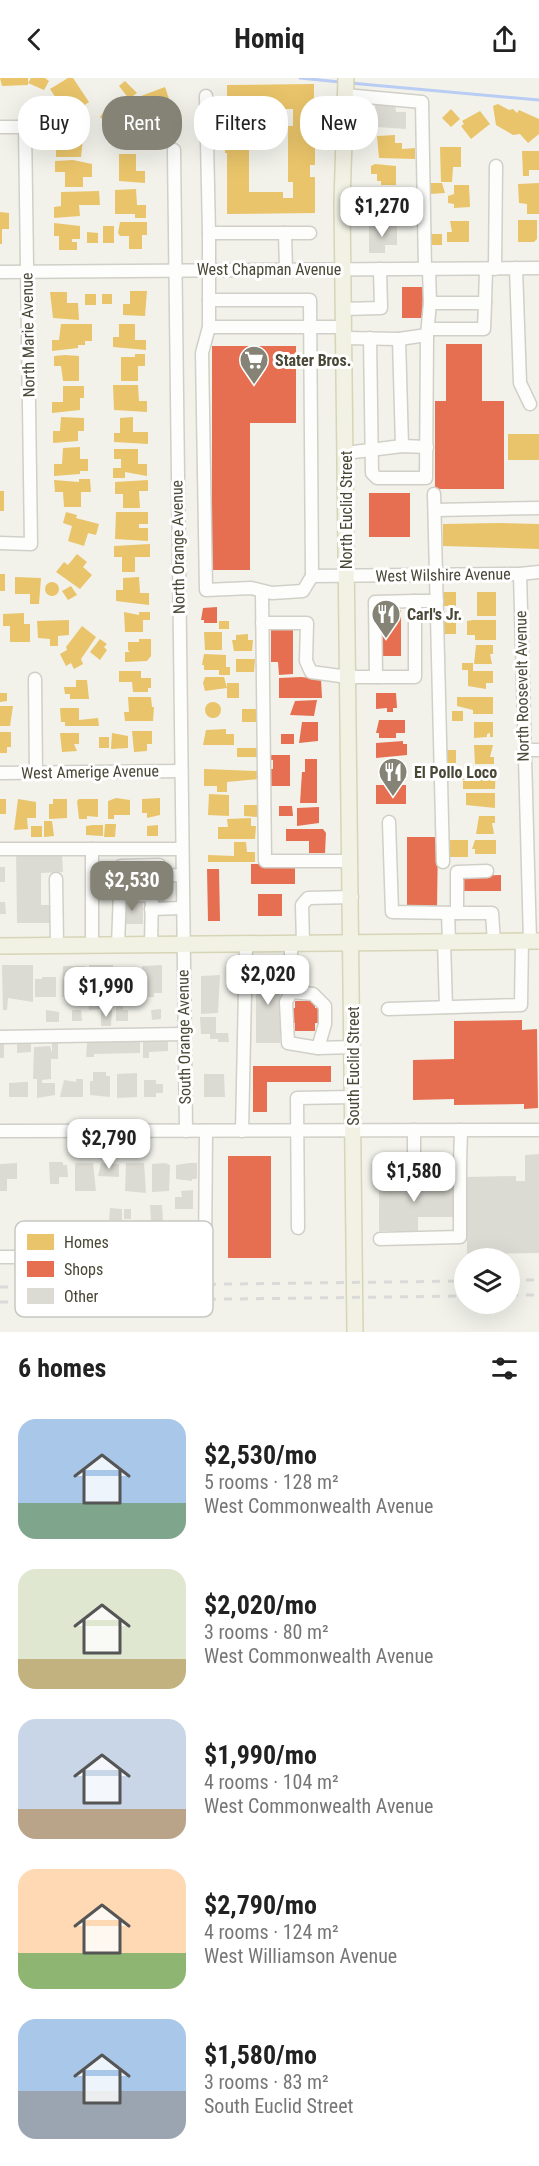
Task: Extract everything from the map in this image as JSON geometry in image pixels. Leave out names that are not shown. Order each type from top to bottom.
[{"type":"main road","name":"North Euclid Street","points":[[346,78],[343,309],[352,943]]},
{"type":"main road","points":[[0,946],[530,941]]},
{"type":"main road","name":"South Euclid Street","points":[[352,943],[355,1332]]},
{"type":"street","points":[[345,95],[422,102],[430,303],[426,478],[376,478],[372,473],[370,338]]},
{"type":"street","name":"North Marie Avenue","points":[[0,127],[25,127],[31,543],[0,543]]},
{"type":"street","name":"North Orange Avenue","points":[[174,150],[182,944]]},
{"type":"street","points":[[207,150],[209,327],[202,353],[206,590],[251,588],[262,592],[303,591],[312,576],[310,300],[209,300]]},
{"type":"street","points":[[209,327],[310,327],[370,338],[399,339],[428,332],[484,329],[485,303],[491,268],[496,166]]},
{"type":"street","points":[[209,233],[310,233]]},
{"type":"street","points":[[285,233],[286,269]]},
{"type":"street","points":[[516,268],[520,383],[530,404]]},
{"type":"street","name":"West Chapman Avenue","points":[[0,272],[539,268]]},
{"type":"street","points":[[343,309],[381,308],[380,269]]},
{"type":"street","points":[[430,303],[485,303]]},
{"type":"street","points":[[399,339],[402,446]]},
{"type":"street","points":[[346,453],[372,448],[427,447]]},
{"type":"street","points":[[434,494],[443,862]]},
{"type":"street","points":[[435,510],[539,508]]},
{"type":"street","name":"West Wilshire Avenue","points":[[312,576],[539,572]]},
{"type":"street","name":"North Roosevelt Avenue","points":[[446,1007],[521,1005],[530,941],[520,574]]},
{"type":"street","points":[[262,592],[265,861],[351,861]]},
{"type":"street","points":[[262,623],[307,623],[306,661],[310,672],[348,678],[415,677],[415,601]]},
{"type":"street","points":[[376,677],[375,602],[437,601]]},
{"type":"street","points":[[35,679],[36,773]]},
{"type":"street","points":[[524,750],[539,750]]},
{"type":"street","name":"West Amerige Avenue","points":[[0,773],[181,771]]},
{"type":"street","points":[[389,822],[392,912],[492,913],[494,942]]},
{"type":"street","points":[[0,849],[181,849]]},
{"type":"street","points":[[92,849],[92,945]]},
{"type":"street","points":[[118,945],[121,866],[159,865],[161,876]]},
{"type":"street","points":[[388,1009],[446,1007],[446,942],[457,872],[487,871]]},
{"type":"street","points":[[151,945],[152,879],[182,875]]},
{"type":"street","points":[[56,879],[57,945]]},
{"type":"street","points":[[119,896],[152,895]]},
{"type":"street","points":[[352,897],[308,897],[302,906],[291,992],[286,1002],[288,1043],[318,1048],[353,1047]]},
{"type":"street","points":[[151,909],[182,908]]},
{"type":"street","name":"South Orange Avenue","points":[[182,944],[186,1131]]},
{"type":"street","points":[[243,1131],[246,944]]},
{"type":"street","points":[[291,992],[313,994],[325,1006],[325,1024],[318,1048]]},
{"type":"street","points":[[0,1037],[184,1034]]},
{"type":"street","points":[[297,1227],[297,1098],[353,1097]]},
{"type":"street","points":[[414,1130],[414,1165]]},
{"type":"street","points":[[380,1239],[460,1237],[461,1130]]},
{"type":"street","points":[[0,1131],[539,1130]]},
{"type":"street","points":[[205,1221],[206,1131]]},
{"type":"street","points":[[382,1165],[460,1165]]},
{"type":"building: Homes","points":[[0,78],[28,78],[28,85],[2,86]]},
{"type":"building: Homes","points":[[31,78],[45,78],[49,81],[44,90],[28,83]]},
{"type":"building: Homes","points":[[68,78],[73,78],[85,96],[55,96],[50,89]]},
{"type":"building: Homes","points":[[125,81],[137,93],[127,96],[119,86]]},
{"type":"building: Homes","points":[[314,84],[314,96],[300,96],[300,150],[315,150],[315,165],[310,165],[310,177],[315,177],[315,213],[227,214],[227,153],[225,150],[249,150],[249,192],[283,192],[283,198],[293,198],[293,182],[288,182],[288,126],[293,126],[293,109],[288,109],[288,96],[227,96],[227,85]]},
{"type":"building: Homes","points":[[165,87],[168,96],[141,96]]},
{"type":"building: Homes","points":[[498,104],[509,110],[513,109],[517,113],[519,110],[539,119],[539,134],[528,143],[520,134],[513,135],[496,125],[493,106]]},
{"type":"building: Homes","points":[[451,109],[460,119],[451,127],[442,118]]},
{"type":"building: Homes","points":[[480,111],[490,124],[471,139],[461,126],[464,124],[462,121]]},
{"type":"building: Homes","points":[[395,135],[395,143],[402,143],[402,149],[415,148],[415,159],[379,158],[378,136]]},
{"type":"building: Homes","points":[[440,147],[461,147],[461,167],[453,167],[452,182],[441,182]]},
{"type":"building: Homes","points":[[56,150],[82,150],[81,157],[56,157]]},
{"type":"building: Homes","points":[[522,151],[539,151],[539,170],[529,170],[529,176],[523,176]]},
{"type":"building: Homes","points":[[119,154],[136,154],[136,171],[145,171],[145,183],[119,181]]},
{"type":"building: Homes","points":[[73,160],[92,164],[92,177],[83,177],[83,187],[65,187],[65,172],[55,172],[55,161]]},
{"type":"building: Homes","points":[[375,164],[396,166],[396,185],[381,185],[381,181],[377,181],[377,174],[371,174],[371,166]]},
{"type":"building: Homes","points":[[430,183],[442,183],[445,193],[430,194]]},
{"type":"building: Homes","points":[[539,183],[539,214],[527,214],[527,204],[519,203],[518,184]]},
{"type":"building: Homes","points":[[454,185],[469,185],[470,207],[454,208],[454,204],[448,203],[448,196],[454,194]]},
{"type":"building: Homes","points":[[136,189],[137,205],[146,205],[146,218],[135,218],[135,214],[115,214],[115,190]]},
{"type":"building: Homes","points":[[99,191],[100,205],[79,205],[80,216],[54,218],[54,207],[61,206],[61,192]]},
{"type":"building: Homes","points":[[377,196],[392,196],[392,217],[377,217]]},
{"type":"building: Homes","points":[[404,210],[415,210],[415,223],[404,223]]},
{"type":"building: Homes","points":[[0,212],[9,213],[9,229],[2,229],[2,244],[0,244]]},
{"type":"building: Homes","points":[[518,220],[537,220],[537,239],[534,242],[518,242]]},
{"type":"building: Homes","points":[[450,221],[469,221],[469,242],[447,242],[447,232],[452,232]]},
{"type":"building: Homes","points":[[120,222],[147,222],[147,235],[142,235],[142,249],[129,249],[129,236],[120,236],[118,233]]},
{"type":"building: Homes","points":[[54,223],[80,226],[80,239],[72,239],[72,242],[77,242],[77,250],[59,250],[59,236],[54,236]]},
{"type":"building: Homes","points":[[103,226],[114,226],[114,243],[103,243]]},
{"type":"building: Homes","points":[[87,232],[98,233],[98,243],[87,243]]},
{"type":"building: Homes","points":[[431,234],[442,234],[442,245],[431,245]]},
{"type":"building: Homes","points":[[130,291],[147,291],[145,316],[123,315],[123,304],[130,304]]},
{"type":"building: Homes","points":[[50,292],[67,292],[67,303],[78,303],[79,320],[53,318]]},
{"type":"building: Homes","points":[[85,294],[96,294],[96,305],[85,305]]},
{"type":"building: Homes","points":[[102,294],[112,294],[112,304],[102,304]]},
{"type":"building: Homes","points":[[61,324],[92,324],[92,341],[85,341],[85,345],[78,345],[78,348],[52,351],[52,340],[59,340]]},
{"type":"building: Homes","points":[[119,324],[135,324],[135,340],[146,340],[146,350],[113,347],[113,337],[119,337]]},
{"type":"building: Homes","points":[[135,354],[145,354],[145,366],[138,366],[138,381],[121,381],[121,357],[135,357]]},
{"type":"building: Homes","points":[[54,356],[79,356],[79,381],[63,381],[61,366],[54,366]]},
{"type":"building: Homes","points":[[113,385],[138,385],[139,401],[147,401],[147,412],[114,410]]},
{"type":"building: Homes","points":[[63,386],[84,386],[84,398],[80,398],[80,410],[52,413],[52,402],[63,402]]},
{"type":"building: Homes","points":[[61,417],[84,418],[84,431],[78,431],[78,441],[53,443],[53,431],[60,431]]},
{"type":"building: Homes","points":[[133,417],[133,432],[148,432],[148,444],[114,442],[114,433],[120,433],[120,418]]},
{"type":"building: Homes","points":[[508,434],[539,434],[539,460],[508,460]]},
{"type":"building: Homes","points":[[80,447],[80,459],[88,459],[88,471],[80,471],[80,474],[54,476],[54,464],[62,464],[63,448]]},
{"type":"building: Homes","points":[[114,449],[138,449],[138,464],[147,464],[147,476],[125,472],[125,478],[113,478],[113,468],[121,468],[121,459],[114,459]]},
{"type":"building: Homes","points":[[79,479],[90,479],[91,492],[81,492],[81,507],[64,507],[63,492],[55,492],[54,480],[79,482]]},
{"type":"building: Homes","points":[[148,480],[148,491],[139,491],[140,508],[123,508],[123,494],[115,494],[115,482]]},
{"type":"building: Homes","points":[[0,491],[4,491],[4,511],[0,511]]},
{"type":"building: Homes","points":[[66,512],[77,515],[76,518],[99,524],[96,535],[88,533],[84,546],[68,541],[72,526],[63,523]]},
{"type":"building: Homes","points":[[116,512],[148,512],[148,524],[139,524],[139,528],[148,528],[148,541],[115,539]]},
{"type":"building: Homes","points":[[443,524],[539,524],[539,549],[443,546]]},
{"type":"building: Homes","points":[[150,544],[150,557],[135,557],[135,572],[122,572],[122,557],[114,557],[114,546]]},
{"type":"building: Homes","points":[[77,554],[87,562],[83,567],[92,575],[80,589],[56,572],[64,562],[68,565]]},
{"type":"building: Homes","points":[[0,574],[5,574],[5,591],[0,591]]},
{"type":"building: Homes","points":[[15,577],[41,578],[39,604],[30,604],[30,594],[15,594]]},
{"type":"building: Homes","points":[[139,577],[140,593],[149,593],[149,605],[116,601],[116,590],[123,590],[123,578]]},
{"type":"building: Homes","points":[[52,582],[57,584],[59,589],[57,594],[52,596],[47,594],[45,589],[47,584]]},
{"type":"building: Homes","points":[[71,586],[77,595],[68,600],[62,591]]},
{"type":"building: Homes","points":[[443,592],[456,592],[456,606],[443,606]]},
{"type":"building: Homes","points":[[477,592],[496,592],[496,616],[477,616]]},
{"type":"building: Homes","points":[[124,612],[139,615],[139,612],[150,612],[150,620],[143,620],[143,632],[125,632]]},
{"type":"building: Homes","points":[[24,613],[24,624],[30,624],[30,642],[10,642],[10,626],[3,626],[3,614]]},
{"type":"building: Homes","points":[[69,620],[69,635],[58,636],[58,646],[50,646],[50,639],[38,638],[37,621]]},
{"type":"building: Homes","points":[[496,620],[496,640],[475,640],[475,635],[467,635],[467,621]]},
{"type":"building: Homes","points":[[219,621],[229,621],[229,629],[219,629]]},
{"type":"building: Homes","points":[[443,621],[456,621],[456,634],[443,634]]},
{"type":"building: Homes","points":[[82,626],[96,637],[81,659],[83,664],[74,669],[71,663],[66,666],[60,654],[67,650],[66,647]]},
{"type":"building: Homes","points":[[204,632],[222,632],[222,650],[205,650]]},
{"type":"building: Homes","points":[[248,634],[248,640],[253,640],[252,651],[234,651],[232,640],[236,640],[236,635]]},
{"type":"building: Homes","points":[[100,639],[107,644],[104,647],[107,650],[100,660],[90,652]]},
{"type":"building: Homes","points":[[139,639],[151,639],[151,656],[147,661],[125,662],[125,652],[130,652],[128,642],[139,642]]},
{"type":"building: Homes","points":[[476,645],[493,645],[493,654],[490,654],[492,664],[474,664]]},
{"type":"building: Homes","points":[[204,654],[226,655],[226,667],[230,667],[230,675],[219,675],[219,670],[204,670],[204,665],[202,665]]},
{"type":"building: Homes","points":[[236,659],[255,659],[254,672],[236,672]]},
{"type":"building: Homes","points":[[462,663],[473,663],[473,671],[493,671],[493,683],[486,683],[486,689],[468,686],[468,670],[462,670]]},
{"type":"building: Homes","points":[[119,671],[141,671],[141,678],[151,678],[151,688],[148,688],[148,692],[133,692],[132,682],[119,682]]},
{"type":"building: Homes","points":[[205,677],[224,677],[227,688],[205,691],[203,683]]},
{"type":"building: Homes","points":[[76,680],[87,680],[89,699],[70,699],[70,694],[65,694],[64,687],[76,687]]},
{"type":"building: Homes","points":[[227,683],[239,683],[239,698],[227,698]]},
{"type":"building: Homes","points":[[0,693],[7,693],[7,701],[0,702]]},
{"type":"building: Homes","points":[[128,697],[151,697],[152,707],[154,707],[153,721],[125,721],[124,712],[129,712]]},
{"type":"building: Homes","points":[[457,697],[493,697],[493,714],[473,714],[473,710],[457,706]]},
{"type":"building: Homes","points":[[210,702],[216,702],[221,710],[219,716],[210,718],[205,713],[205,707]]},
{"type":"building: Homes","points":[[0,706],[13,706],[10,726],[0,726]]},
{"type":"building: Homes","points":[[60,708],[79,708],[79,720],[98,718],[99,726],[65,726],[65,722],[61,722]]},
{"type":"building: Homes","points":[[242,709],[256,709],[256,722],[242,722]]},
{"type":"building: Homes","points":[[452,711],[463,711],[463,721],[452,721]]},
{"type":"building: Homes","points":[[474,722],[493,722],[493,737],[490,737],[490,733],[487,737],[474,738]]},
{"type":"building: Homes","points":[[226,729],[226,734],[234,734],[234,745],[203,745],[206,730]]},
{"type":"building: Homes","points":[[132,731],[152,731],[152,744],[147,744],[147,751],[134,752]]},
{"type":"building: Homes","points":[[0,732],[11,732],[11,747],[7,747],[7,753],[0,753]]},
{"type":"building: Homes","points":[[60,733],[79,733],[79,744],[74,744],[77,751],[62,752]]},
{"type":"building: Homes","points":[[112,733],[128,736],[128,748],[111,749]]},
{"type":"building: Homes","points":[[99,737],[109,737],[109,748],[99,748]]},
{"type":"building: Homes","points":[[474,745],[493,745],[490,757],[494,757],[494,764],[475,764]]},
{"type":"building: Homes","points":[[237,748],[257,748],[257,757],[237,757]]},
{"type":"building: Homes","points":[[444,750],[456,750],[456,763],[444,763]]},
{"type":"building: Homes","points":[[204,769],[258,771],[258,779],[227,782],[227,792],[217,792],[217,786],[204,786]]},
{"type":"building: Homes","points":[[455,769],[496,769],[495,789],[463,789],[463,781],[471,780],[455,780]]},
{"type":"building: Homes","points":[[466,793],[495,793],[495,808],[466,805]]},
{"type":"building: Homes","points":[[209,794],[229,795],[229,816],[208,815]]},
{"type":"building: Homes","points":[[116,798],[130,800],[130,815],[114,815],[114,819],[108,819],[108,801]]},
{"type":"building: Homes","points":[[160,798],[160,815],[147,818],[147,813],[142,813],[142,799]]},
{"type":"building: Homes","points":[[0,799],[6,799],[6,814],[0,814]]},
{"type":"building: Homes","points":[[18,799],[36,802],[36,818],[27,818],[28,829],[14,830]]},
{"type":"building: Homes","points":[[53,799],[67,799],[67,818],[49,819],[49,804],[53,804]]},
{"type":"building: Homes","points":[[79,799],[98,799],[98,817],[87,816],[87,819],[79,819],[77,801]]},
{"type":"building: Homes","points":[[244,805],[257,805],[257,817],[244,816]]},
{"type":"building: Homes","points":[[479,816],[495,816],[495,823],[492,823],[494,834],[476,834]]},
{"type":"building: Homes","points":[[251,818],[251,826],[256,826],[255,839],[218,839],[218,827],[228,827],[227,819]]},
{"type":"building: Homes","points":[[44,821],[52,821],[54,836],[44,837]]},
{"type":"building: Homes","points":[[105,824],[116,824],[115,837],[104,837]]},
{"type":"building: Homes","points":[[103,825],[103,836],[86,835],[86,826]]},
{"type":"building: Homes","points":[[158,825],[158,836],[147,836],[147,826]]},
{"type":"building: Homes","points":[[31,826],[42,826],[42,837],[31,837]]},
{"type":"building: Homes","points":[[448,840],[468,840],[468,857],[448,857]]},
{"type":"building: Homes","points":[[475,840],[496,840],[496,854],[475,854],[475,849],[472,849]]},
{"type":"building: Homes","points":[[234,842],[246,842],[247,852],[255,852],[255,862],[208,862],[208,855],[234,856]]},
{"type":"building: Shops","points":[[402,287],[426,287],[426,318],[402,318]]},
{"type":"building: Shops","points":[[446,344],[482,344],[482,401],[504,401],[504,489],[435,489],[435,401],[446,401]]},
{"type":"building: Shops","points":[[212,346],[296,346],[296,423],[250,423],[250,570],[212,570]]},
{"type":"building: Shops","points":[[369,493],[410,493],[410,537],[369,537]]},
{"type":"building: Shops","points":[[217,607],[217,623],[204,623],[204,620],[201,620],[203,608]]},
{"type":"building: Shops","points":[[378,610],[401,610],[401,656],[378,656]]},
{"type":"building: Shops","points":[[271,630],[293,630],[293,674],[279,675],[278,662],[271,662]]},
{"type":"building: Shops","points":[[279,678],[321,679],[322,698],[279,698]]},
{"type":"building: Shops","points":[[376,693],[396,693],[397,708],[393,708],[393,712],[387,712],[387,708],[376,709]]},
{"type":"building: Shops","points":[[317,700],[314,716],[290,715],[295,701]]},
{"type":"building: Shops","points":[[379,720],[405,720],[405,733],[396,733],[396,738],[379,738],[379,733],[376,733]]},
{"type":"building: Shops","points":[[302,722],[318,722],[318,741],[299,743]]},
{"type":"building: Shops","points":[[281,734],[294,734],[294,744],[281,744]]},
{"type":"building: Shops","points":[[403,741],[403,744],[407,744],[407,755],[376,758],[376,743]]},
{"type":"building: Shops","points":[[269,755],[290,755],[290,786],[269,786],[269,769],[273,769],[273,760],[269,760]]},
{"type":"building: Shops","points":[[305,759],[317,759],[317,803],[300,803]]},
{"type":"building: Shops","points":[[376,785],[406,785],[406,804],[376,804]]},
{"type":"building: Shops","points":[[279,806],[292,806],[293,816],[279,816]]},
{"type":"building: Shops","points":[[319,807],[319,823],[297,826],[297,808]]},
{"type":"building: Shops","points":[[286,829],[323,829],[326,833],[325,853],[309,853],[309,841],[286,841]]},
{"type":"building: Shops","points":[[407,837],[438,837],[437,909],[407,909]]},
{"type":"building: Shops","points":[[251,864],[295,864],[295,884],[251,884]]},
{"type":"building: Shops","points":[[207,869],[219,869],[220,921],[208,921]]},
{"type":"building: Shops","points":[[501,875],[501,891],[462,891],[462,876]]},
{"type":"building: Shops","points":[[258,894],[282,894],[282,916],[258,916]]},
{"type":"building: Shops","points":[[295,1001],[315,1001],[315,1008],[322,1008],[322,1023],[315,1023],[315,1031],[295,1031],[295,1023],[288,1023],[288,1008],[295,1008]]},
{"type":"building: Shops","points":[[522,1020],[522,1030],[537,1029],[538,1108],[524,1109],[524,1104],[454,1105],[454,1099],[413,1100],[413,1060],[454,1059],[454,1021]]},
{"type":"building: Shops","points":[[253,1066],[331,1066],[331,1082],[267,1082],[267,1112],[253,1112]]},
{"type":"building: Shops","points":[[228,1156],[271,1156],[271,1258],[228,1258]]},
{"type":"building: Other","points":[[378,103],[395,103],[396,112],[406,112],[406,129],[378,127]]},
{"type":"building: Other","points":[[369,225],[397,225],[397,245],[385,245],[385,253],[369,253]]},
{"type":"building: Other","points":[[16,850],[49,850],[49,855],[62,855],[63,872],[41,873],[41,905],[53,905],[53,923],[17,923]]},
{"type":"building: Other","points":[[0,867],[5,867],[5,882],[0,882]]},
{"type":"building: Other","points":[[145,872],[150,884],[128,894],[123,882]]},
{"type":"building: Other","points":[[155,885],[165,885],[165,903],[155,903]]},
{"type":"building: Other","points":[[122,899],[143,899],[143,924],[122,924]]},
{"type":"building: Other","points":[[0,902],[5,902],[6,914],[0,914]]},
{"type":"building: Other","points":[[2,965],[33,965],[33,1002],[8,998],[7,1010],[3,1010]]},
{"type":"building: Other","points":[[89,965],[113,965],[111,993],[90,997]]},
{"type":"building: Other","points":[[162,965],[162,993],[154,993],[154,997],[143,997],[142,966]]},
{"type":"building: Other","points":[[63,966],[86,966],[86,977],[81,977],[81,997],[62,997]]},
{"type":"building: Other","points":[[256,969],[280,969],[280,1043],[256,1043]]},
{"type":"building: Other","points":[[220,975],[218,1013],[201,1014],[201,976]]},
{"type":"building: Other","points":[[123,976],[136,976],[136,996],[115,997],[115,979],[123,979]]},
{"type":"building: Other","points":[[42,977],[56,977],[56,997],[35,997],[35,979],[42,979]]},
{"type":"building: Other","points":[[88,998],[101,998],[101,1009],[89,1010]]},
{"type":"building: Other","points":[[116,1005],[123,1005],[123,1010],[128,1010],[128,1021],[116,1021]]},
{"type":"building: Other","points":[[161,1009],[161,1019],[152,1020],[151,1010]]},
{"type":"building: Other","points":[[46,1010],[59,1012],[59,1022],[46,1022]]},
{"type":"building: Other","points":[[72,1010],[81,1010],[82,1021],[72,1021]]},
{"type":"building: Other","points":[[101,1010],[112,1010],[111,1026],[101,1026]]},
{"type":"building: Other","points":[[200,1017],[216,1017],[216,1033],[228,1033],[229,1042],[218,1042],[218,1039],[210,1039],[210,1034],[201,1034]]},
{"type":"building: Other","points":[[168,1038],[168,1051],[149,1052],[149,1058],[143,1058],[143,1041]]},
{"type":"building: Other","points":[[140,1040],[140,1053],[94,1054],[94,1057],[86,1057],[87,1042]]},
{"type":"building: Other","points":[[0,1042],[4,1042],[4,1058],[0,1058]]},
{"type":"building: Other","points":[[17,1042],[31,1042],[31,1052],[17,1053]]},
{"type":"building: Other","points":[[52,1042],[58,1042],[58,1059],[51,1059],[51,1079],[42,1080],[42,1083],[55,1083],[55,1095],[37,1098],[37,1079],[33,1079],[34,1047],[50,1046],[52,1053]]},
{"type":"building: Other","points":[[93,1072],[106,1072],[106,1076],[110,1076],[110,1097],[90,1095],[90,1081],[93,1081]]},
{"type":"building: Other","points":[[137,1073],[137,1097],[117,1098],[117,1074]]},
{"type":"building: Other","points":[[204,1074],[224,1074],[225,1097],[204,1097]]},
{"type":"building: Other","points":[[76,1079],[83,1079],[83,1097],[60,1097],[64,1080],[76,1082]]},
{"type":"building: Other","points":[[144,1080],[156,1080],[156,1084],[163,1084],[163,1093],[156,1093],[156,1097],[144,1097]]},
{"type":"building: Other","points":[[28,1082],[28,1097],[9,1097],[9,1083]]},
{"type":"building: Other","points":[[539,1154],[539,1253],[520,1253],[520,1248],[467,1248],[466,1177],[516,1176],[516,1181],[525,1181],[525,1155]]},
{"type":"building: Other","points":[[49,1162],[63,1162],[63,1165],[67,1165],[68,1177],[59,1177],[59,1184],[50,1184]]},
{"type":"building: Other","points":[[17,1163],[17,1179],[7,1179],[7,1191],[0,1191],[0,1164]]},
{"type":"building: Other","points":[[75,1163],[93,1163],[96,1191],[75,1191]]},
{"type":"building: Other","points":[[101,1163],[119,1164],[119,1177],[98,1176]]},
{"type":"building: Other","points":[[126,1163],[144,1163],[146,1193],[125,1191]]},
{"type":"building: Other","points":[[197,1163],[197,1179],[192,1179],[192,1181],[176,1179],[176,1165]]},
{"type":"building: Other","points":[[152,1164],[170,1165],[169,1191],[152,1192]]},
{"type":"building: Other","points":[[379,1180],[456,1180],[456,1217],[418,1217],[418,1231],[379,1231]]},
{"type":"building: Other","points":[[193,1190],[193,1209],[175,1209],[175,1197],[182,1197],[181,1191]]},
{"type":"building: Other","points":[[150,1205],[162,1205],[163,1221],[151,1221]]},
{"type":"building: Other","points":[[110,1208],[122,1209],[122,1220],[109,1220]]},
{"type":"building: Other","points":[[124,1209],[131,1209],[131,1219],[124,1219]]},
{"type":"waterway","points":[[300,78],[340,82]]},
{"type":"waterway","points":[[350,83],[539,100]]},
{"type":"railway","points":[[520,1280],[539,1280]]},
{"type":"railway","points":[[213,1284],[454,1281]]},
{"type":"railway","points":[[0,1287],[15,1287]]},
{"type":"railway","points":[[520,1295],[539,1295]]},
{"type":"railway","points":[[213,1299],[454,1296]]},
{"type":"railway","points":[[0,1302],[15,1302]]},
{"type":"place","name":"Stater Bros.","points":[[254,386]]},
{"type":"place","name":"Carl's Jr.","points":[[386,640]]},
{"type":"place","name":"El Pollo Loco","points":[[393,798]]}]
